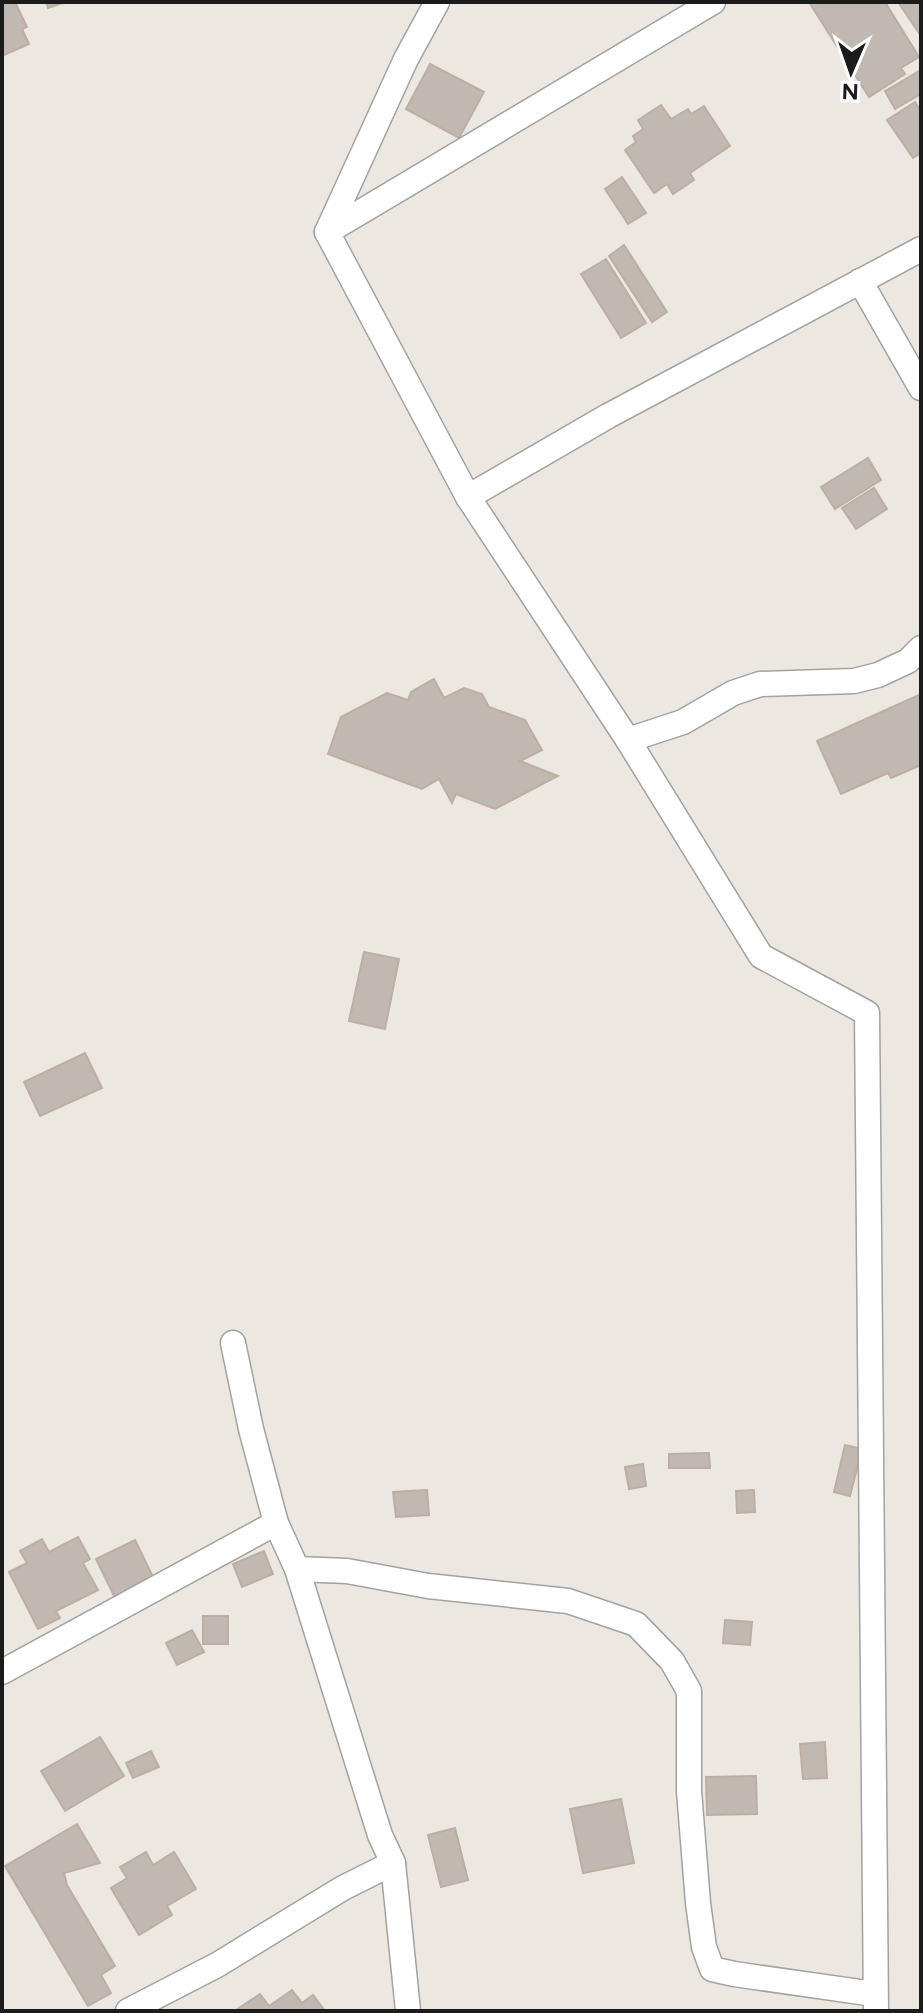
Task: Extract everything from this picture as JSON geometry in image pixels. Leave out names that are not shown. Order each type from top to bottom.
[{"type":"street","points":[[327,232],[406,59],[437,2]]},
{"type":"street","points":[[327,232],[713,2]]},
{"type":"street","points":[[297,1569],[347,1571],[428,1586],[568,1601],[636,1624],[672,1661],[689,1691],[689,1791],[694,1861],[704,1947],[712,1969],[875,2003],[867,1013],[761,956],[628,740],[468,497],[327,232]]},
{"type":"street","points":[[468,497],[608,416],[921,249]]},
{"type":"street","points":[[860,281],[921,388]]},
{"type":"street","points":[[628,740],[683,722],[733,693],[760,684],[854,681],[878,675],[908,661],[921,648]]},
{"type":"street","points":[[233,1343],[276,1523],[297,1569],[380,1835],[393,1863],[408,2011]]},
{"type":"street","points":[[2,1672],[276,1523]]},
{"type":"street","points":[[128,2011],[217,1965],[343,1888],[393,1863]]},
{"type":"building","points":[[2,2],[15,2],[27,27],[22,29],[29,44],[2,56]]},
{"type":"building","points":[[46,2],[65,2],[48,8]]},
{"type":"building","points":[[809,2],[885,2],[919,57],[901,68],[905,74],[869,97]]},
{"type":"building","points":[[898,2],[921,2],[921,36]]},
{"type":"building","points":[[430,64],[484,92],[459,138],[406,109]]},
{"type":"building","points":[[921,70],[921,94],[895,109],[885,91]]},
{"type":"building","points":[[915,102],[921,111],[921,153],[913,158],[887,120]]},
{"type":"building","points":[[661,105],[671,119],[688,109],[691,114],[704,106],[730,146],[690,173],[694,180],[673,194],[667,184],[654,193],[625,150],[636,142],[633,136],[643,129],[638,120]]},
{"type":"building","points":[[622,177],[646,213],[628,224],[605,189]]},
{"type":"building","points":[[624,245],[667,312],[652,322],[609,256]]},
{"type":"building","points":[[606,259],[646,323],[621,338],[581,274]]},
{"type":"building","points":[[868,458],[881,480],[835,509],[821,487]]},
{"type":"building","points":[[874,488],[887,509],[856,529],[842,508]]},
{"type":"building","points":[[434,679],[444,698],[464,688],[482,694],[489,707],[525,720],[542,750],[520,761],[558,776],[495,809],[456,794],[452,803],[439,779],[422,789],[328,754],[341,717],[387,693],[408,700],[411,692]]},
{"type":"building","points":[[921,694],[921,765],[891,778],[888,773],[841,794],[817,741]]},
{"type":"building","points":[[364,952],[399,959],[385,1029],[349,1021]]},
{"type":"building","points":[[85,1053],[102,1088],[40,1116],[24,1082]]},
{"type":"building","points":[[845,1445],[862,1449],[850,1496],[834,1492]]},
{"type":"building","points":[[709,1453],[710,1468],[669,1468],[669,1454]]},
{"type":"building","points":[[643,1464],[646,1486],[629,1489],[625,1467]]},
{"type":"building","points":[[427,1490],[429,1515],[396,1517],[393,1492]]},
{"type":"building","points":[[754,1490],[755,1512],[737,1513],[736,1491]]},
{"type":"building","points":[[78,1537],[90,1559],[83,1563],[98,1590],[56,1611],[60,1618],[38,1629],[9,1572],[27,1563],[20,1551],[42,1539],[49,1552]]},
{"type":"building","points":[[135,1540],[155,1581],[116,1600],[96,1559]]},
{"type":"building","points":[[264,1551],[273,1574],[242,1587],[233,1564]]},
{"type":"building","points":[[203,1616],[228,1616],[228,1644],[203,1644]]},
{"type":"building","points":[[725,1620],[752,1622],[750,1645],[723,1643]]},
{"type":"building","points":[[192,1630],[204,1652],[177,1665],[166,1643]]},
{"type":"building","points":[[100,1737],[124,1776],[65,1811],[41,1771]]},
{"type":"building","points":[[825,1742],[827,1778],[803,1779],[800,1744]]},
{"type":"building","points":[[151,1751],[159,1767],[133,1778],[126,1763]]},
{"type":"building","points":[[756,1776],[757,1814],[707,1815],[706,1777]]},
{"type":"building","points":[[621,1799],[634,1863],[583,1873],[570,1809]]},
{"type":"building","points":[[77,1824],[100,1863],[64,1873],[67,1885],[115,1966],[101,1975],[111,1993],[88,2006],[5,1866]]},
{"type":"building","points":[[455,1828],[468,1880],[441,1887],[428,1835]]},
{"type":"building","points":[[146,1852],[153,1865],[174,1852],[196,1889],[167,1906],[172,1915],[139,1935],[111,1888],[127,1878],[120,1867]]},
{"type":"building","points":[[292,1990],[302,2003],[313,1995],[325,2011],[236,2010],[260,1994],[269,2006]]}]
